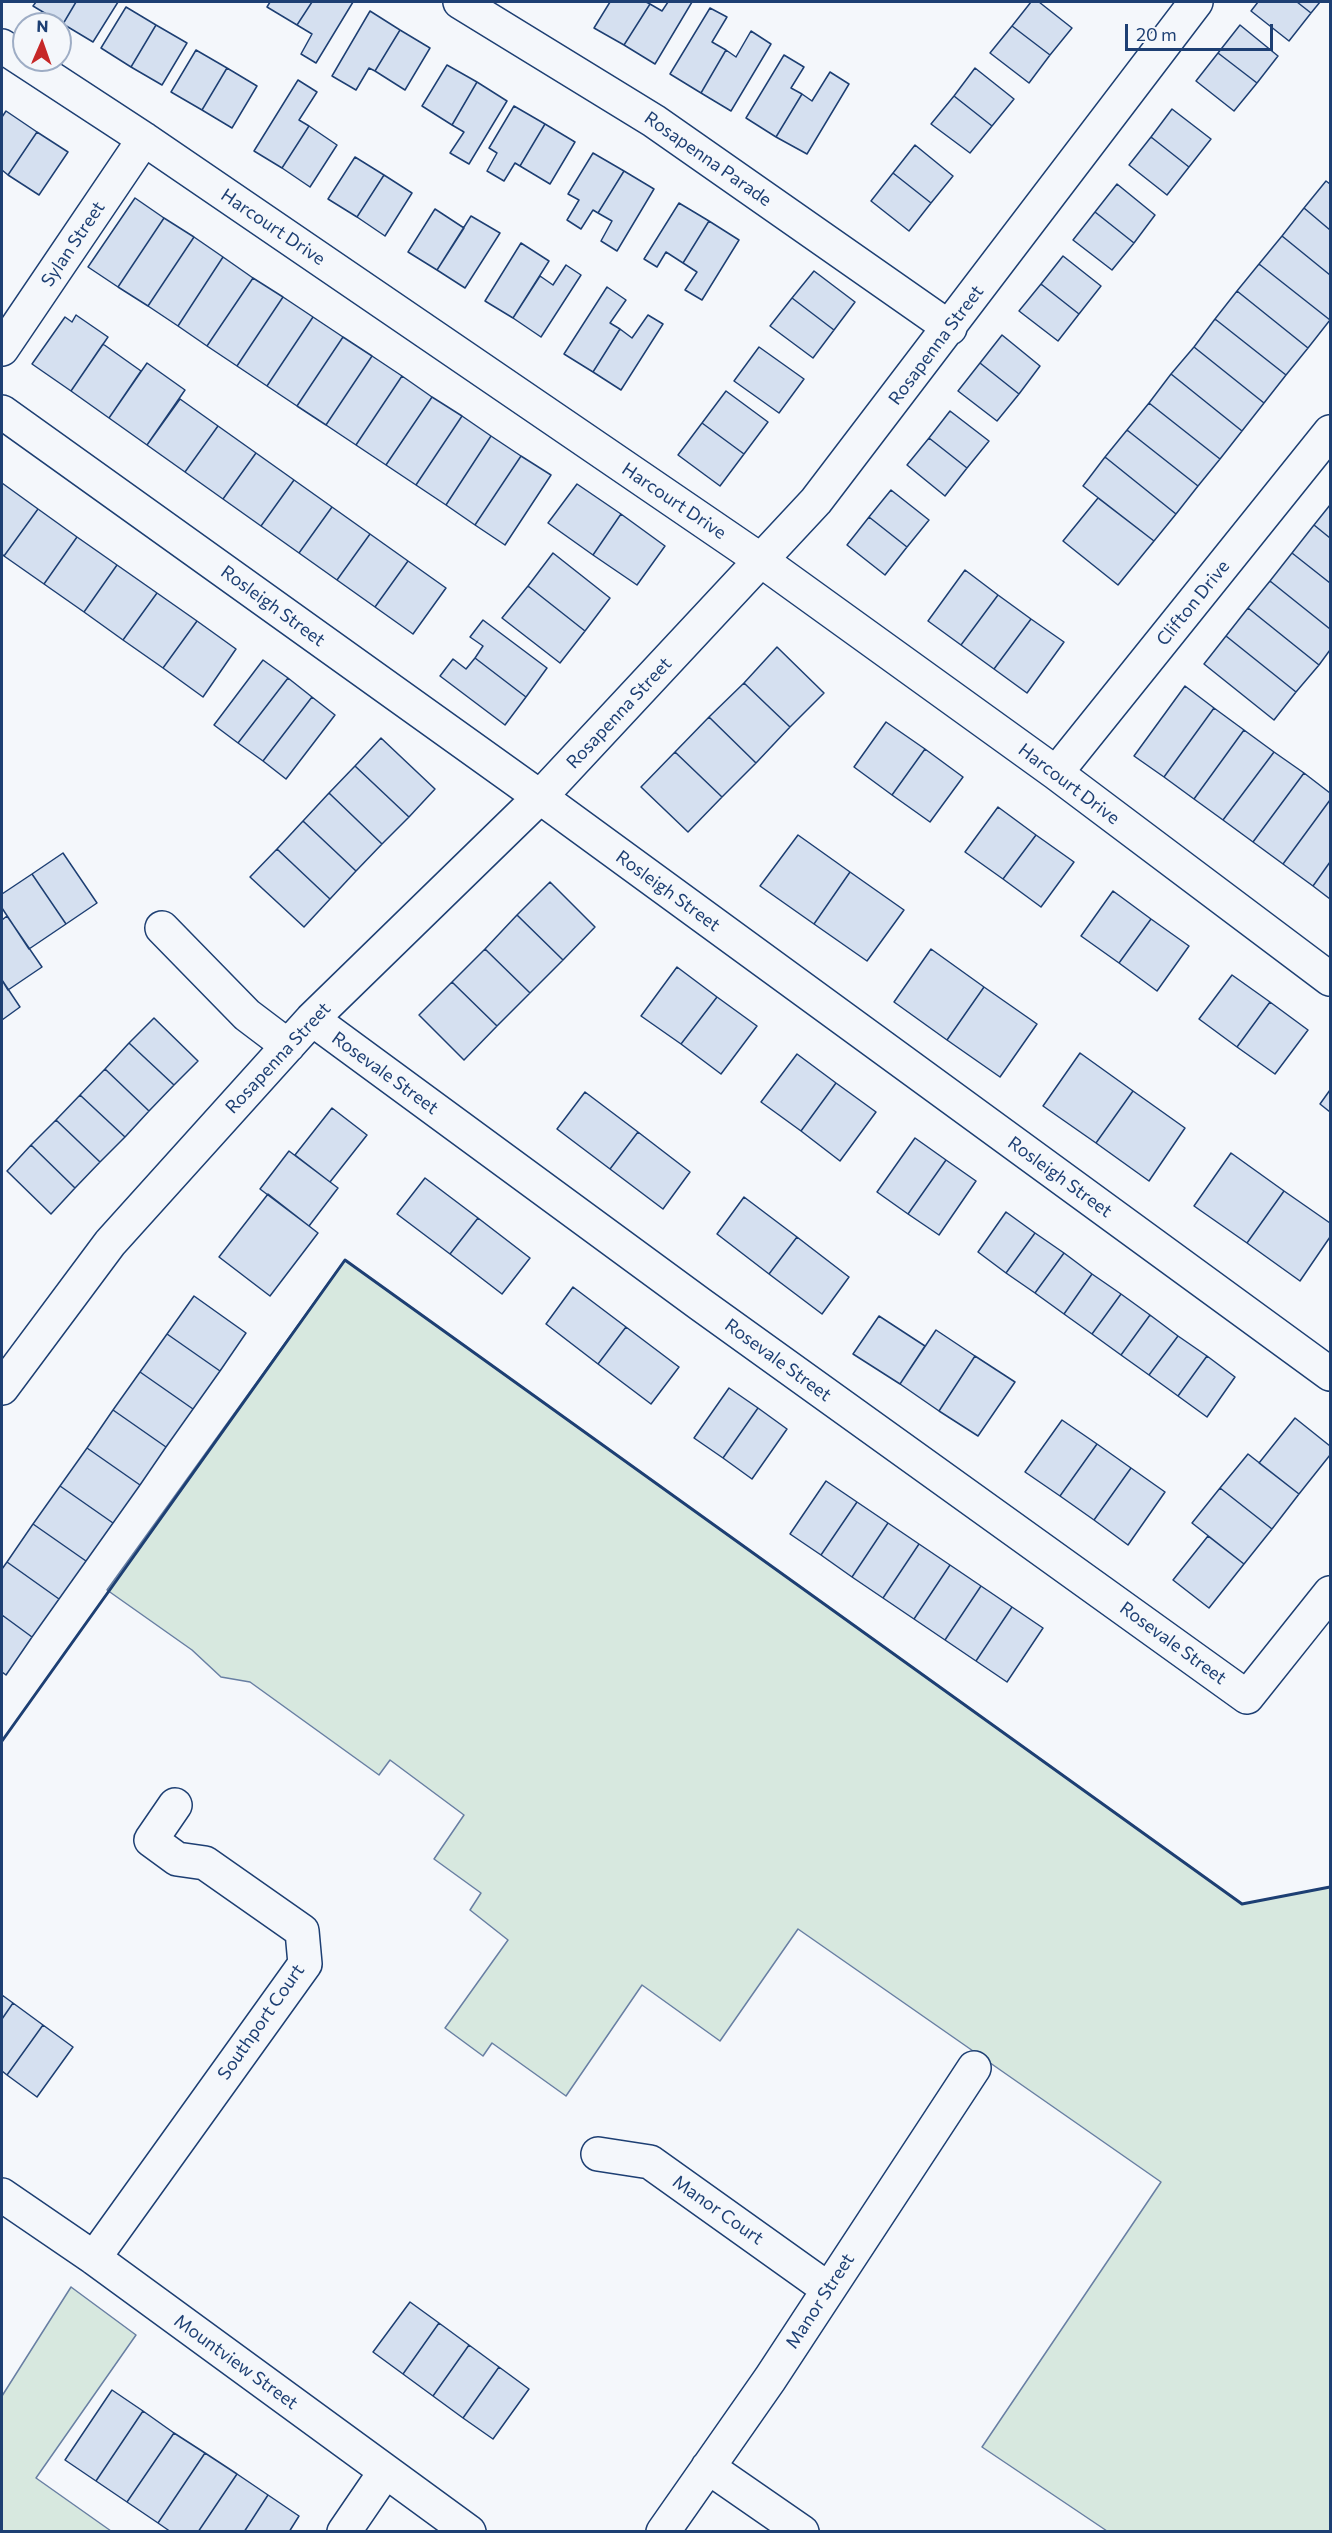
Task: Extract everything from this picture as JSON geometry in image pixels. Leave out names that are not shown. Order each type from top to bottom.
[{"type":"street","name":"Rosapenna Parade","points":[[460,2],[654,121],[950,328]]},
{"type":"street","name":"Rosapenna Street","points":[[2,1388],[110,1243],[312,1019],[540,797],[816,501],[1196,2]]},
{"type":"street","name":"Harcourt Drive","points":[[2,46],[144,140],[762,561],[1056,773],[1330,980]]},
{"type":"street","name":"Sylan Street","points":[[2,349],[144,140]]},
{"type":"street","name":"Rosleigh Street","points":[[2,412],[540,797],[1330,1374]]},
{"type":"street","name":"Clifton Drive","points":[[1056,773],[1330,432]]},
{"type":"street","points":[[162,928],[247,1015],[288,1046]]},
{"type":"street","name":"Rosevale Street","points":[[312,1019],[700,1304],[1247,1697],[1330,1593]]},
{"type":"street","name":"Southport Court","points":[[94,2258],[305,1964],[302,1931],[205,1863],[177,1859],[151,1840],[175,1805]]},
{"type":"street","name":"Manor Street","points":[[663,2532],[770,2379],[974,2068]]},
{"type":"street","name":"Manor Court","points":[[598,2154],[650,2162],[828,2289]]},
{"type":"street","name":"Mountview Street","points":[[2,2195],[94,2258],[469,2532]]},
{"type":"street","points":[[708,2467],[802,2532]]},
{"type":"street","points":[[344,2532],[385,2472]]},
{"type":"shaded area","points":[[345,1260],[1242,1904],[1330,1887],[1330,2531],[1107,2531],[982,2447],[1161,2182],[798,1929],[720,2041],[642,1985],[566,2096],[492,2043],[483,2056],[445,2028],[508,1940],[470,1910],[481,1893],[434,1859],[464,1815],[390,1760],[379,1775],[250,1682],[221,1677],[192,1650],[107,1590]]},
{"type":"shaded area","points":[[71,2287],[136,2335],[36,2478],[111,2531],[2,2531],[2,2396]]},
{"type":"building","points":[[36,2],[76,2],[70,12],[43,12],[33,6]]},
{"type":"building","points":[[76,2],[118,2],[93,42],[72,29],[72,12],[70,12]]},
{"type":"building","points":[[270,2],[312,2],[297,25],[267,7]]},
{"type":"building","points":[[312,2],[353,2],[316,63],[301,54],[312,34],[297,25]]},
{"type":"building","points":[[610,2],[650,4],[624,45],[594,28]]},
{"type":"building","points":[[668,2],[692,2],[655,64],[624,45],[650,4],[662,11]]},
{"type":"building","points":[[1031,2],[1039,2],[1072,28],[1050,55],[1012,26]]},
{"type":"building","points":[[1258,2],[1297,2],[1311,13],[1289,41],[1251,11]]},
{"type":"building","points":[[1297,2],[1320,2],[1311,13]]},
{"type":"building","points":[[126,7],[156,25],[131,67],[101,48]]},
{"type":"building","points":[[710,8],[727,17],[712,42],[726,50],[701,93],[670,74]]},
{"type":"building","points":[[370,11],[400,30],[375,71],[369,68],[356,90],[332,76]]},
{"type":"building","points":[[156,25],[187,43],[162,85],[131,67]]},
{"type":"building","points":[[1240,25],[1278,56],[1257,83],[1218,53]]},
{"type":"building","points":[[1012,26],[1050,55],[1029,83],[990,53]]},
{"type":"building","points":[[400,30],[430,48],[405,90],[375,71]]},
{"type":"building","points":[[751,31],[771,44],[731,111],[701,93],[726,50],[736,57]]},
{"type":"building","points":[[196,50],[227,68],[202,110],[171,92]]},
{"type":"building","points":[[1218,53],[1257,83],[1234,111],[1196,81]]},
{"type":"building","points":[[784,55],[804,67],[791,88],[802,94],[776,137],[746,118]]},
{"type":"building","points":[[447,65],[477,82],[452,125],[422,106]]},
{"type":"building","points":[[227,68],[257,86],[232,128],[202,110]]},
{"type":"building","points":[[975,68],[1014,99],[992,126],[954,96]]},
{"type":"building","points":[[830,72],[849,84],[807,154],[776,137],[802,94],[812,101]]},
{"type":"building","points":[[298,80],[317,92],[299,120],[309,126],[282,168],[254,151]]},
{"type":"building","points":[[477,82],[507,101],[469,164],[450,153],[464,132],[452,125]]},
{"type":"building","points":[[954,96],[992,126],[970,153],[931,124]]},
{"type":"building","points":[[514,106],[545,124],[520,166],[515,163],[504,181],[487,171],[497,153],[489,148]]},
{"type":"building","points":[[1172,109],[1211,139],[1189,167],[1151,137]]},
{"type":"building","points":[[6,111],[37,132],[8,175],[2,170],[2,117]]},
{"type":"building","points":[[545,124],[575,142],[550,184],[520,166]]},
{"type":"building","points":[[309,126],[337,145],[310,187],[282,168]]},
{"type":"building","points":[[37,132],[68,152],[39,195],[8,175]]},
{"type":"building","points":[[1151,137],[1189,167],[1167,195],[1129,165]]},
{"type":"building","points":[[915,145],[953,176],[931,203],[893,173]]},
{"type":"building","points":[[593,153],[624,171],[598,213],[593,210],[581,229],[567,220],[579,200],[568,194]]},
{"type":"building","points":[[355,157],[384,175],[357,217],[328,199]]},
{"type":"building","points":[[624,171],[654,189],[617,251],[601,241],[612,221],[598,213]]},
{"type":"building","points":[[893,173],[931,203],[909,231],[871,201]]},
{"type":"building","points":[[384,175],[412,193],[385,236],[357,217]]},
{"type":"building","points":[[1326,181],[1330,184],[1330,230],[1304,208]]},
{"type":"building","points":[[1117,184],[1155,215],[1134,243],[1095,212]]},
{"type":"building","points":[[135,198],[164,218],[118,287],[88,267]]},
{"type":"building","points":[[679,203],[709,221],[683,263],[666,252],[657,267],[644,259]]},
{"type":"building","points":[[1304,208],[1330,230],[1330,275],[1282,236]]},
{"type":"building","points":[[435,209],[464,228],[437,270],[408,252]]},
{"type":"building","points":[[1095,212],[1134,243],[1112,270],[1073,240]]},
{"type":"building","points":[[471,216],[500,233],[465,288],[437,270]]},
{"type":"building","points":[[164,218],[194,237],[148,306],[118,287]]},
{"type":"building","points":[[709,221],[739,240],[702,300],[685,290],[697,272],[683,263]]},
{"type":"building","points":[[1282,236],[1330,275],[1330,320],[1259,264]]},
{"type":"building","points":[[194,237],[223,257],[178,326],[148,306]]},
{"type":"building","points":[[521,243],[549,261],[513,318],[485,301]]},
{"type":"building","points":[[1063,256],[1101,286],[1079,314],[1041,284]]},
{"type":"building","points":[[223,257],[253,278],[207,346],[178,326]]},
{"type":"building","points":[[1259,264],[1330,320],[1308,348],[1237,291]]},
{"type":"building","points":[[566,265],[581,275],[541,337],[513,318],[540,276],[553,285]]},
{"type":"building","points":[[814,271],[855,302],[834,330],[792,298]]},
{"type":"building","points":[[253,278],[283,297],[237,366],[207,346]]},
{"type":"building","points":[[1041,284],[1079,314],[1058,341],[1019,311]]},
{"type":"building","points":[[607,287],[626,300],[610,323],[620,329],[593,372],[564,354]]},
{"type":"building","points":[[1237,291],[1308,348],[1286,375],[1215,319]]},
{"type":"building","points":[[283,297],[313,317],[267,386],[237,366]]},
{"type":"building","points":[[792,298],[834,330],[813,358],[770,326]]},
{"type":"building","points":[[76,315],[108,337],[71,391],[32,364],[65,317],[72,322]]},
{"type":"building","points":[[648,315],[663,324],[621,390],[593,372],[620,329],[632,338]]},
{"type":"building","points":[[313,317],[343,337],[297,406],[267,386]]},
{"type":"building","points":[[1215,319],[1286,375],[1264,403],[1194,347]]},
{"type":"building","points":[[1002,335],[1040,366],[1019,394],[980,363]]},
{"type":"building","points":[[343,337],[372,356],[326,425],[297,406]]},
{"type":"building","points":[[103,344],[141,371],[109,418],[71,391]]},
{"type":"building","points":[[759,347],[804,379],[779,413],[734,381]]},
{"type":"building","points":[[1194,347],[1264,403],[1242,431],[1171,374]]},
{"type":"building","points":[[372,356],[402,376],[356,445],[326,425]]},
{"type":"building","points":[[147,363],[185,390],[147,445],[109,418]]},
{"type":"building","points":[[980,363],[1019,394],[997,421],[958,391]]},
{"type":"building","points":[[1171,374],[1242,431],[1220,459],[1149,403]]},
{"type":"building","points":[[402,376],[432,397],[386,465],[356,445]]},
{"type":"building","points":[[726,391],[768,422],[744,454],[702,423]]},
{"type":"building","points":[[432,397],[462,416],[416,485],[386,465]]},
{"type":"building","points":[[180,399],[218,426],[185,472],[147,445]]},
{"type":"building","points":[[1149,403],[1220,459],[1198,486],[1127,430]]},
{"type":"building","points":[[950,411],[989,441],[967,468],[929,438]]},
{"type":"building","points":[[462,416],[491,436],[446,505],[416,485]]},
{"type":"building","points":[[702,423],[744,454],[720,486],[678,455]]},
{"type":"building","points":[[218,426],[256,453],[223,499],[185,472]]},
{"type":"building","points":[[1127,430],[1198,486],[1176,514],[1105,457]]},
{"type":"building","points":[[491,436],[521,456],[475,525],[446,505]]},
{"type":"building","points":[[929,438],[967,468],[945,496],[907,465]]},
{"type":"building","points":[[256,453],[294,480],[261,526],[223,499]]},
{"type":"building","points":[[521,456],[551,475],[505,545],[475,525]]},
{"type":"building","points":[[1105,457],[1176,514],[1154,541],[1083,486]]},
{"type":"building","points":[[294,480],[332,507],[299,553],[261,526]]},
{"type":"building","points":[[2,483],[38,509],[4,556],[2,554]]},
{"type":"building","points":[[577,484],[621,514],[593,555],[548,523]]},
{"type":"building","points":[[891,490],[929,520],[907,547],[869,517]]},
{"type":"building","points":[[1098,498],[1154,541],[1118,585],[1063,541]]},
{"type":"building","points":[[1330,505],[1330,538],[1314,525]]},
{"type":"building","points":[[332,507],[370,534],[337,580],[299,553]]},
{"type":"building","points":[[38,509],[77,537],[44,584],[4,556]]},
{"type":"building","points":[[621,514],[665,546],[637,585],[593,555]]},
{"type":"building","points":[[869,517],[907,547],[885,575],[847,545]]},
{"type":"building","points":[[1314,525],[1330,538],[1330,583],[1292,553]]},
{"type":"building","points":[[370,534],[408,561],[375,607],[337,580]]},
{"type":"building","points":[[77,537],[117,565],[84,612],[44,584]]},
{"type":"building","points":[[553,553],[610,598],[585,631],[528,586]]},
{"type":"building","points":[[1292,553],[1330,583],[1330,629],[1270,581]]},
{"type":"building","points":[[408,561],[446,588],[413,634],[375,607]]},
{"type":"building","points":[[117,565],[157,593],[123,640],[84,612]]},
{"type":"building","points":[[965,570],[998,595],[961,645],[928,621]]},
{"type":"building","points":[[1270,581],[1330,629],[1330,650],[1319,665],[1248,608]]},
{"type":"building","points":[[528,586],[585,631],[560,663],[502,618]]},
{"type":"building","points":[[157,593],[197,621],[163,668],[123,640]]},
{"type":"building","points":[[998,595],[1031,619],[994,669],[961,645]]},
{"type":"building","points":[[1248,608],[1319,665],[1296,692],[1226,636]]},
{"type":"building","points":[[1031,619],[1064,642],[1027,693],[994,669]]},
{"type":"building","points":[[483,620],[547,668],[526,697],[475,658],[483,646],[470,637]]},
{"type":"building","points":[[197,621],[236,649],[203,697],[163,668]]},
{"type":"building","points":[[1226,636],[1296,692],[1274,720],[1204,664]]},
{"type":"building","points":[[777,647],[824,693],[790,727],[744,683]]},
{"type":"building","points":[[475,658],[526,697],[505,725],[440,676],[453,659],[466,669]]},
{"type":"building","points":[[263,660],[288,678],[238,743],[214,725]]},
{"type":"building","points":[[288,678],[312,697],[263,761],[238,743]]},
{"type":"building","points":[[744,683],[790,727],[756,763],[709,717]]},
{"type":"building","points":[[1185,686],[1214,708],[1164,777],[1134,756]]},
{"type":"building","points":[[312,697],[335,715],[286,779],[263,761]]},
{"type":"building","points":[[1214,708],[1244,730],[1194,799],[1164,777]]},
{"type":"building","points":[[709,717],[756,763],[722,797],[675,752]]},
{"type":"building","points":[[886,722],[925,749],[892,795],[854,767]]},
{"type":"building","points":[[1244,730],[1274,752],[1223,820],[1194,799]]},
{"type":"building","points":[[381,738],[435,789],[409,817],[355,766]]},
{"type":"building","points":[[925,749],[963,777],[930,822],[892,795]]},
{"type":"building","points":[[675,752],[722,797],[688,832],[641,787]]},
{"type":"building","points":[[1274,752],[1304,773],[1253,842],[1223,820]]},
{"type":"building","points":[[355,766],[409,817],[382,844],[329,793]]},
{"type":"building","points":[[1304,773],[1330,793],[1330,800],[1283,864],[1253,842]]},
{"type":"building","points":[[329,793],[382,844],[356,871],[303,821]]},
{"type":"building","points":[[1330,800],[1330,862],[1313,886],[1283,864]]},
{"type":"building","points":[[998,807],[1036,835],[1003,879],[965,852]]},
{"type":"building","points":[[303,821],[356,871],[330,899],[277,849]]},
{"type":"building","points":[[798,835],[850,872],[814,924],[760,886]]},
{"type":"building","points":[[1036,835],[1074,862],[1041,907],[1003,879]]},
{"type":"building","points":[[277,849],[330,899],[304,927],[250,877]]},
{"type":"building","points":[[63,853],[97,903],[66,924],[32,874]]},
{"type":"building","points":[[1330,862],[1330,899],[1313,886]]},
{"type":"building","points":[[850,872],[904,910],[867,961],[814,924]]},
{"type":"building","points":[[32,874],[66,924],[29,949],[2,908],[2,894]]},
{"type":"building","points":[[550,882],[595,927],[563,960],[517,915]]},
{"type":"building","points":[[1113,891],[1151,919],[1119,963],[1081,936]]},
{"type":"building","points":[[517,915],[563,960],[530,993],[485,949]]},
{"type":"building","points":[[7,916],[42,967],[8,990],[2,980],[2,920]]},
{"type":"building","points":[[1151,919],[1189,946],[1157,991],[1119,963]]},
{"type":"building","points":[[485,949],[530,993],[497,1026],[452,982]]},
{"type":"building","points":[[931,949],[984,987],[947,1040],[894,1002]]},
{"type":"building","points":[[677,967],[717,997],[681,1044],[641,1016]]},
{"type":"building","points":[[1232,975],[1270,1002],[1237,1047],[1199,1019]]},
{"type":"building","points":[[2,980],[20,1007],[2,1020]]},
{"type":"building","points":[[452,982],[497,1026],[464,1060],[419,1015]]},
{"type":"building","points":[[984,987],[1037,1024],[1000,1077],[947,1040]]},
{"type":"building","points":[[717,997],[757,1026],[721,1074],[681,1044]]},
{"type":"building","points":[[1270,1002],[1308,1030],[1275,1074],[1237,1047]]},
{"type":"building","points":[[154,1018],[198,1061],[174,1085],[129,1043]]},
{"type":"building","points":[[129,1043],[174,1085],[149,1111],[105,1069]]},
{"type":"building","points":[[1080,1053],[1133,1091],[1096,1143],[1043,1106]]},
{"type":"building","points":[[797,1054],[836,1083],[801,1131],[761,1102]]},
{"type":"building","points":[[105,1069],[149,1111],[125,1137],[80,1095]]},
{"type":"building","points":[[836,1083],[876,1112],[840,1161],[801,1131]]},
{"type":"building","points":[[1330,1090],[1330,1112],[1320,1104]]},
{"type":"building","points":[[1133,1091],[1185,1128],[1149,1181],[1096,1143]]},
{"type":"building","points":[[585,1092],[638,1132],[610,1169],[557,1129]]},
{"type":"building","points":[[80,1095],[125,1137],[100,1162],[56,1120]]},
{"type":"building","points":[[332,1108],[367,1135],[330,1182],[295,1155]]},
{"type":"building","points":[[56,1120],[100,1162],[75,1188],[31,1145]]},
{"type":"building","points":[[638,1132],[690,1172],[663,1209],[610,1169]]},
{"type":"building","points":[[915,1138],[946,1160],[908,1214],[877,1192]]},
{"type":"building","points":[[31,1145],[75,1188],[51,1214],[7,1171]]},
{"type":"building","points":[[289,1151],[338,1188],[309,1226],[260,1189]]},
{"type":"building","points":[[1231,1153],[1284,1191],[1247,1243],[1194,1206]]},
{"type":"building","points":[[946,1160],[976,1181],[939,1235],[908,1214]]},
{"type":"building","points":[[425,1178],[478,1218],[450,1254],[397,1214]]},
{"type":"building","points":[[1284,1191],[1330,1223],[1330,1237],[1300,1281],[1247,1243]]},
{"type":"building","points":[[268,1194],[318,1233],[270,1296],[219,1257]]},
{"type":"building","points":[[744,1197],[797,1237],[769,1274],[717,1234]]},
{"type":"building","points":[[1006,1212],[1035,1233],[1006,1273],[978,1252]]},
{"type":"building","points":[[478,1218],[530,1258],[502,1294],[450,1254]]},
{"type":"building","points":[[1035,1233],[1064,1253],[1035,1293],[1006,1273]]},
{"type":"building","points":[[797,1237],[849,1277],[822,1314],[769,1274]]},
{"type":"building","points":[[1064,1253],[1092,1274],[1064,1314],[1035,1293]]},
{"type":"building","points":[[1092,1274],[1121,1294],[1092,1334],[1064,1314]]},
{"type":"building","points":[[573,1287],[626,1327],[598,1364],[546,1324]]},
{"type":"building","points":[[1121,1294],[1150,1315],[1121,1355],[1092,1334]]},
{"type":"building","points":[[194,1296],[246,1333],[220,1371],[167,1334]]},
{"type":"building","points":[[1150,1315],[1178,1336],[1149,1375],[1121,1355]]},
{"type":"building","points":[[879,1316],[925,1346],[900,1384],[853,1354]]},
{"type":"building","points":[[626,1327],[679,1367],[651,1404],[598,1364]]},
{"type":"building","points":[[936,1330],[975,1356],[939,1411],[900,1384]]},
{"type":"building","points":[[167,1334],[220,1371],[193,1409],[140,1372]]},
{"type":"building","points":[[1178,1336],[1207,1356],[1178,1396],[1149,1375]]},
{"type":"building","points":[[975,1356],[1015,1382],[978,1436],[939,1411]]},
{"type":"building","points":[[1207,1356],[1235,1377],[1207,1417],[1178,1396]]},
{"type":"building","points":[[140,1372],[193,1409],[166,1447],[113,1410]]},
{"type":"building","points":[[729,1388],[758,1408],[723,1458],[694,1438]]},
{"type":"building","points":[[758,1408],[787,1429],[752,1479],[723,1458]]},
{"type":"building","points":[[113,1410],[166,1447],[140,1485],[87,1448]]},
{"type":"building","points":[[1295,1418],[1330,1446],[1330,1455],[1299,1494],[1259,1463]]},
{"type":"building","points":[[1062,1420],[1097,1444],[1060,1496],[1025,1472]]},
{"type":"building","points":[[1097,1444],[1131,1468],[1094,1520],[1060,1496]]},
{"type":"building","points":[[87,1448],[140,1485],[113,1523],[60,1486]]},
{"type":"building","points":[[1248,1454],[1299,1494],[1272,1529],[1220,1488]]},
{"type":"building","points":[[1131,1468],[1165,1492],[1128,1545],[1094,1520]]},
{"type":"building","points":[[826,1481],[857,1502],[821,1555],[790,1534]]},
{"type":"building","points":[[60,1486],[113,1523],[86,1561],[33,1524]]},
{"type":"building","points":[[1220,1488],[1272,1529],[1244,1564],[1192,1523]]},
{"type":"building","points":[[857,1502],[888,1523],[852,1577],[821,1555]]},
{"type":"building","points":[[888,1523],[919,1544],[883,1598],[852,1577]]},
{"type":"building","points":[[33,1524],[86,1561],[59,1599],[7,1562]]},
{"type":"building","points":[[1208,1536],[1244,1564],[1209,1608],[1173,1580]]},
{"type":"building","points":[[919,1544],[950,1565],[914,1619],[883,1598]]},
{"type":"building","points":[[7,1562],[59,1599],[32,1637],[2,1615],[2,1569]]},
{"type":"building","points":[[950,1565],[981,1586],[945,1640],[914,1619]]},
{"type":"building","points":[[981,1586],[1012,1607],[976,1661],[945,1640]]},
{"type":"building","points":[[1012,1607],[1043,1628],[1007,1682],[976,1661]]},
{"type":"building","points":[[2,1615],[32,1637],[6,1675],[2,1672]]},
{"type":"building","points":[[2,1995],[13,2003],[2,2019]]},
{"type":"building","points":[[13,2003],[43,2025],[7,2075],[2,2071],[2,2019]]},
{"type":"building","points":[[43,2025],[73,2047],[37,2097],[7,2075]]},
{"type":"building","points":[[410,2302],[439,2323],[403,2374],[373,2352]]},
{"type":"building","points":[[439,2323],[469,2345],[433,2396],[403,2374]]},
{"type":"building","points":[[469,2345],[499,2367],[463,2418],[433,2396]]},
{"type":"building","points":[[499,2367],[529,2389],[493,2439],[463,2418]]},
{"type":"building","points":[[112,2390],[143,2411],[96,2481],[65,2460]]},
{"type":"building","points":[[143,2411],[174,2433],[127,2502],[96,2481]]},
{"type":"building","points":[[174,2433],[205,2453],[158,2523],[127,2502]]},
{"type":"building","points":[[205,2453],[237,2474],[198,2532],[171,2532],[158,2523]]},
{"type":"building","points":[[237,2474],[268,2495],[244,2532],[198,2532]]},
{"type":"building","points":[[268,2495],[299,2516],[289,2532],[244,2532]]},
{"type":"wall","points":[[2,1741],[345,1260],[1242,1904],[1330,1887]]}]
